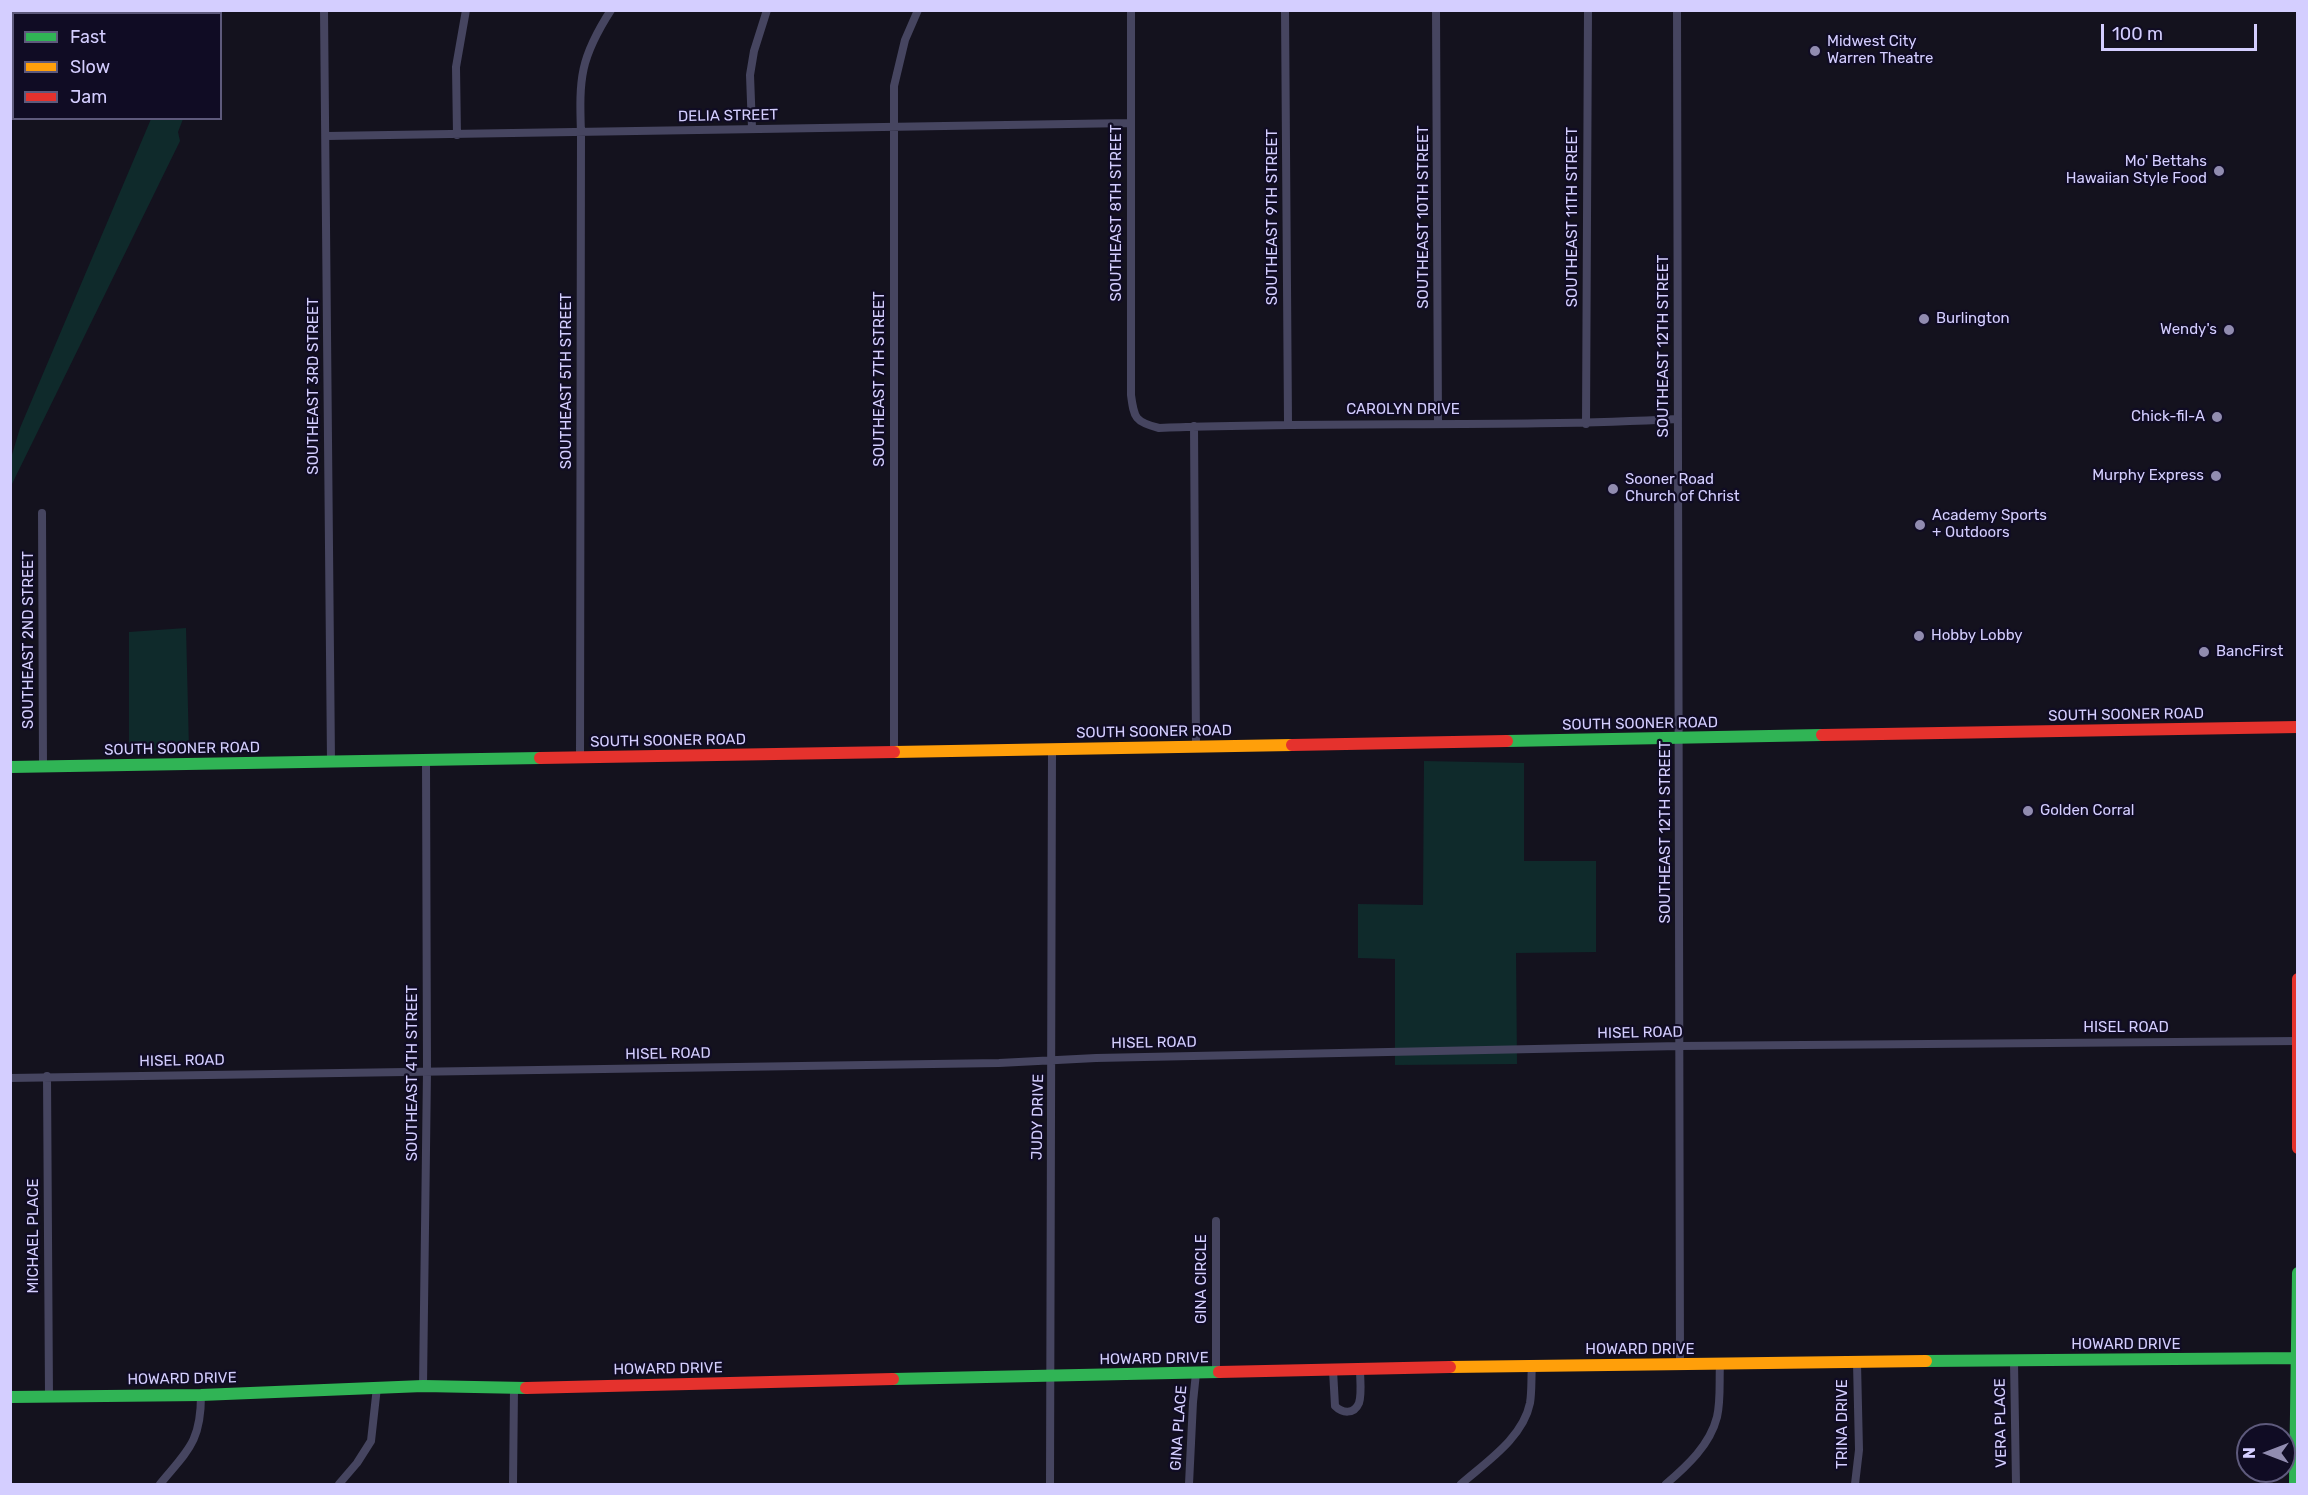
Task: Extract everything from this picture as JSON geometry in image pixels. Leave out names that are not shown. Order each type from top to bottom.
[{"type":"main road","name":"SOUTH SOONER ROAD","points":[[10,767],[2298,727]]},
{"type":"main road","points":[[2298,979],[2298,1148]]},
{"type":"main road","points":[[2295,1485],[2298,1273]]},
{"type":"main road","name":"HOWARD DRIVE","points":[[10,1397],[201,1395],[423,1386],[514,1388],[1532,1365],[2297,1358]]},
{"type":"street","name":"SOUTHEAST 3RD STREET","points":[[324,10],[327,136],[331,762]]},
{"type":"street","points":[[457,135],[456,67],[466,10]]},
{"type":"street","name":"SOUTHEAST 5TH STREET","points":[[580,758],[581,133],[579,88],[583,67],[599,29],[611,10]]},
{"type":"street","points":[[752,128],[750,75],[754,51],[768,10]]},
{"type":"street","name":"SOUTHEAST 7TH STREET","points":[[894,752],[894,86],[905,40],[918,10]]},
{"type":"street","name":"SOUTHEAST 8TH STREET","points":[[1131,10],[1131,383],[1133,414]]},
{"type":"street","name":"SOUTHEAST 9TH STREET","points":[[1285,10],[1288,423]]},
{"type":"street","name":"SOUTHEAST 10TH STREET","points":[[1436,10],[1438,424]]},
{"type":"street","name":"SOUTHEAST 11TH STREET","points":[[1586,424],[1588,10]]},
{"type":"street","name":"SOUTHEAST 12TH STREET","points":[[1677,10],[1680,1365]]},
{"type":"street","name":"DELIA STREET","points":[[327,136],[1130,123]]},
{"type":"street","name":"CAROLYN DRIVE","points":[[1133,414],[1142,424],[1159,428],[1288,423],[1586,424],[1678,419]]},
{"type":"street","points":[[1194,426],[1196,747]]},
{"type":"street","name":"SOUTHEAST 2ND STREET","points":[[42,513],[43,767]]},
{"type":"street","name":"JUDY DRIVE","points":[[1050,1485],[1052,749]]},
{"type":"street","name":"SOUTHEAST 4TH STREET","points":[[423,1386],[427,1071],[426,760]]},
{"type":"street","name":"HISEL ROAD","points":[[10,1078],[1052,1060],[1680,1046],[2297,1041]]},
{"type":"street","name":"MICHAEL PLACE","points":[[47,1076],[49,1397]]},
{"type":"street","name":"GINA CIRCLE","points":[[1216,1221],[1216,1372]]},
{"type":"street","name":"VERA PLACE","points":[[2013,1362],[2016,1485]]},
{"type":"street","name":"TRINA DRIVE","points":[[1855,1485],[1859,1450],[1857,1363]]},
{"type":"street","points":[[1666,1485],[1699,1452],[1711,1432],[1718,1415],[1720,1364]]},
{"type":"street","points":[[1461,1485],[1512,1438],[1524,1421],[1530,1403],[1532,1365]]},
{"type":"street","points":[[1333,1370],[1335,1406],[1340,1411],[1346,1412],[1353,1410],[1359,1403],[1360,1369]]},
{"type":"street","name":"GINA PLACE","points":[[1189,1485],[1192,1402],[1196,1373]]},
{"type":"street","points":[[339,1485],[371,1441],[377,1387]]},
{"type":"street","points":[[513,1485],[514,1388]]},
{"type":"street","points":[[160,1485],[189,1449],[197,1433],[201,1418],[201,1395]]},
{"type":"green space","points":[[151,120],[183,120],[178,132],[180,141],[11,486],[11,458],[20,428]]},
{"type":"green space","points":[[186,628],[189,749],[129,752],[129,632]]},
{"type":"green space","points":[[1424,761],[1524,763],[1524,861],[1596,861],[1596,952],[1516,953],[1517,1064],[1395,1065],[1395,959],[1358,958],[1358,904],[1423,905]]},
{"type":"traffic: fast","points":[[1507,741],[1822,735]]},
{"type":"traffic: fast","points":[[10,767],[540,758]]},
{"type":"traffic: fast","points":[[2295,1484],[2298,1273]]},
{"type":"traffic: fast","points":[[1926,1361],[2298,1358]]},
{"type":"traffic: fast","points":[[893,1379],[1219,1372]]},
{"type":"traffic: fast","points":[[10,1397],[201,1395],[423,1386],[526,1388]]},
{"type":"traffic: slow","points":[[894,752],[1292,745]]},
{"type":"traffic: slow","points":[[1450,1367],[1926,1361]]},
{"type":"traffic: jam","points":[[1822,735],[2298,727]]},
{"type":"traffic: jam","points":[[1292,745],[1507,741]]},
{"type":"traffic: jam","points":[[540,758],[894,752]]},
{"type":"traffic: jam","points":[[2298,979],[2298,1148]]},
{"type":"traffic: jam","points":[[1219,1372],[1450,1367]]},
{"type":"traffic: jam","points":[[526,1388],[893,1379]]},
{"type":"place","name":"Midwest City Warren Theatre","points":[[1815,51]]},
{"type":"place","name":"Mo' Bettahs Hawaiian Style Food","points":[[2219,171]]},
{"type":"place","name":"Burlington","points":[[1924,319]]},
{"type":"place","name":"Wendy's","points":[[2229,330]]},
{"type":"place","name":"Chick-fil-A","points":[[2217,417]]},
{"type":"place","name":"Murphy Express","points":[[2216,476]]},
{"type":"place","name":"Sooner Road Church of Christ","points":[[1613,489]]},
{"type":"place","name":"Academy Sports + Outdoors","points":[[1920,525]]},
{"type":"place","name":"Hobby Lobby","points":[[1919,636]]},
{"type":"place","name":"BancFirst","points":[[2204,652]]},
{"type":"place","name":"Golden Corral","points":[[2028,811]]}]
